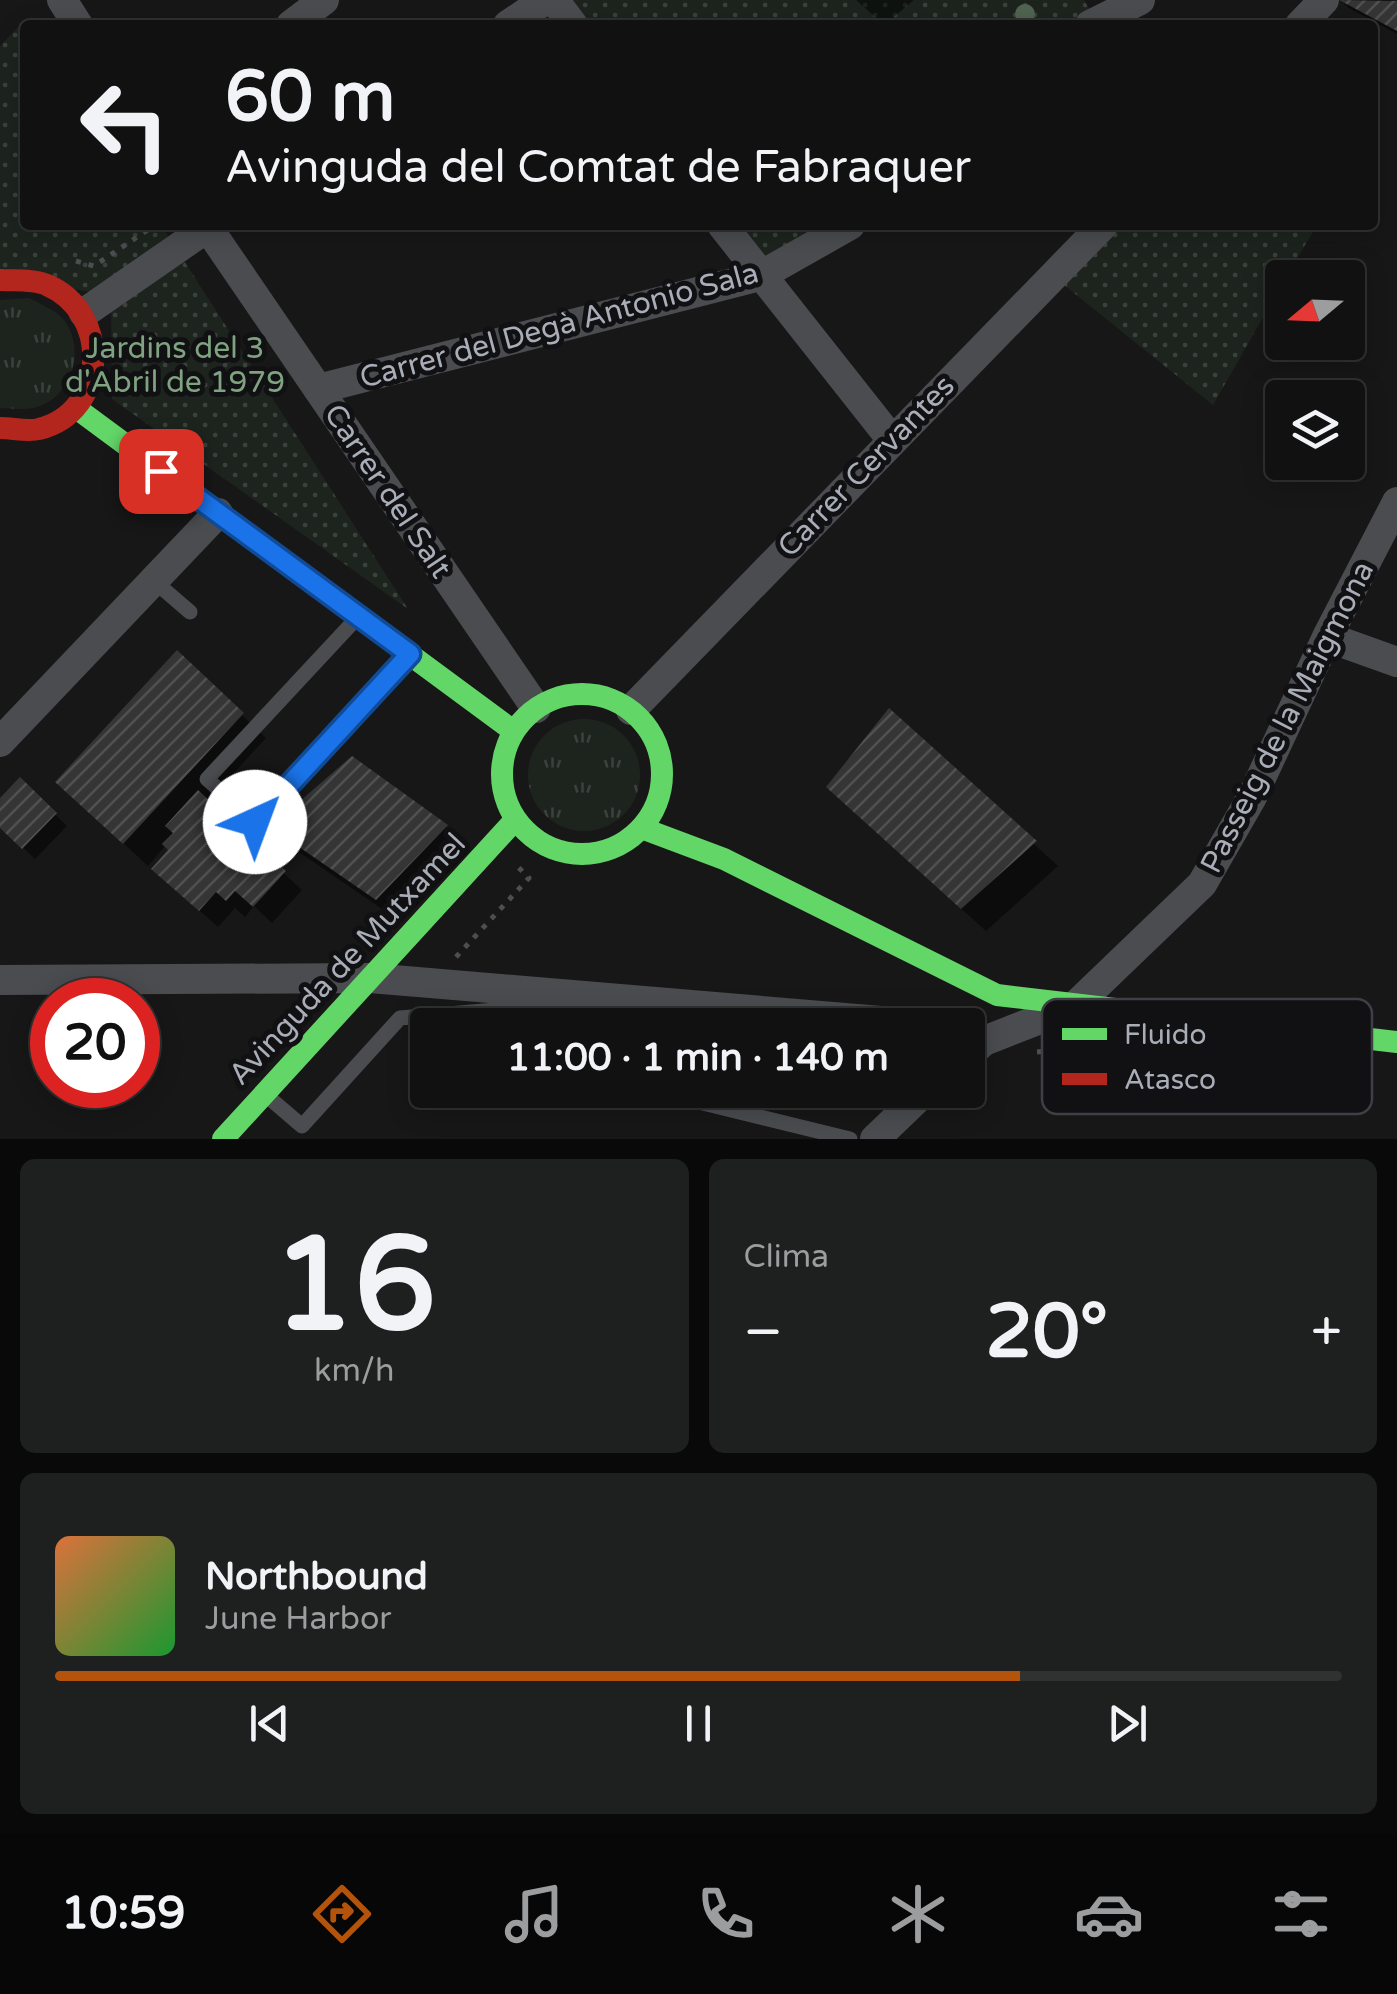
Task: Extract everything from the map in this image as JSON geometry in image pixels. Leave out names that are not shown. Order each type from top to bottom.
[{"type":"street","points":[[298,20],[324,0]]},
{"type":"street","points":[[515,20],[545,0]]},
{"type":"street","points":[[554,0],[569,20]]},
{"type":"street","points":[[1092,18],[1140,0]]},
{"type":"street","points":[[1305,20],[1324,0]]},
{"type":"street","points":[[84,313],[202,230]]},
{"type":"street","name":"Carrer del Salt","points":[[211,230],[536,708]]},
{"type":"street","points":[[726,230],[892,440]]},
{"type":"street","name":"Carrer del Degà Antonio Sala","points":[[318,389],[760,276],[841,230]]},
{"type":"street","name":"Carrer Cervantes","points":[[630,710],[1098,230]]},
{"type":"street","points":[[0,280],[47,282],[68,294],[84,313],[95,336],[96,362],[90,386],[76,408],[55,423],[30,431],[0,428]]},
{"type":"street","points":[[76,408],[512,730]]},
{"type":"street","name":"Passeig de la Maigmona","points":[[1082,999],[1202,884],[1252,797],[1327,637],[1397,502]]},
{"type":"street","points":[[0,742],[218,513]]},
{"type":"street","points":[[1327,637],[1397,662]]},
{"type":"street","points":[[590,694],[630,710],[656,742],[663,780],[644,829],[614,850],[583,856],[541,845],[515,820],[500,763],[512,730],[536,708],[562,696],[590,694]]},
{"type":"street","name":"Avinguda de Mutxamel","points":[[223,1139],[515,820]]},
{"type":"street","points":[[644,829],[724,859],[997,996],[1042,1001]]},
{"type":"street","points":[[0,980],[370,978],[726,1008]]},
{"type":"street","name":"Passeig de la Maigmona","points":[[985,1041],[1042,1018]]},
{"type":"street","points":[[985,1030],[1008,1032]]},
{"type":"street","points":[[1372,1039],[1397,1042]]},
{"type":"street","points":[[875,1139],[907,1108]]},
{"type":"lane","points":[[154,581],[190,612]]},
{"type":"lane","points":[[358,616],[206,780],[255,822],[410,654]]},
{"type":"lane","points":[[264,1094],[302,1126],[400,1018],[410,1017]]},
{"type":"lane","points":[[723,1108],[850,1139]]},
{"type":"path","points":[[60,256],[94,266],[147,230]]},
{"type":"green space","points":[[554,0],[1084,0],[1096,20],[569,20]]},
{"type":"green space","name":"Jardins del 3 d'Abril de 1979","points":[[20,25],[20,230],[164,230],[408,609],[112,399],[111,295],[0,278],[0,46]]},
{"type":"green space","points":[[726,230],[841,230],[760,276]]},
{"type":"green space","points":[[1098,230],[1314,230],[1296,260],[1265,260],[1265,314],[1213,405],[1053,276]]},
{"type":"green space","points":[[29,298],[52,310],[70,330],[75,355],[72,368],[61,391],[51,400],[25,409],[0,408],[0,300]]},
{"type":"green space","points":[[584,719],[606,723],[624,735],[636,753],[640,775],[636,797],[624,815],[606,827],[584,831],[562,827],[544,815],[532,797],[528,775],[532,753],[544,735],[562,723]]},
{"type":"building","points":[[1339,0],[1397,1],[1397,31]]},
{"type":"building","points":[[177,650],[244,713],[123,844],[55,782]]},
{"type":"building","points":[[889,708],[1037,841],[961,909],[826,787]]},
{"type":"building","points":[[352,756],[448,825],[376,900],[270,827]]},
{"type":"building","points":[[20,777],[57,813],[22,849],[0,828],[0,798]]},
{"type":"building","points":[[198,790],[286,871],[253,907],[235,891],[226,901],[216,892],[199,911],[151,869],[168,850],[162,844],[173,833],[165,826]]},
{"type":"traffic: fast","points":[[76,408],[512,730]]},
{"type":"traffic: fast","points":[[582,694],[613,700],[639,717],[656,743],[662,774],[656,805],[639,831],[613,848],[582,854],[551,848],[525,831],[508,805],[502,774],[508,743],[525,717],[551,700],[582,694]]},
{"type":"traffic: fast","points":[[223,1139],[515,820]]},
{"type":"traffic: fast","points":[[644,829],[724,859],[997,995],[1042,1000]]},
{"type":"traffic: fast","points":[[1372,1039],[1397,1042]]},
{"type":"traffic: jam","points":[[0,280],[42,283],[68,298],[83,316],[91,338],[93,361],[89,383],[79,403],[62,419],[35,430],[0,428]]},
{"type":"route","points":[[161,471],[410,654],[255,822]]}]
